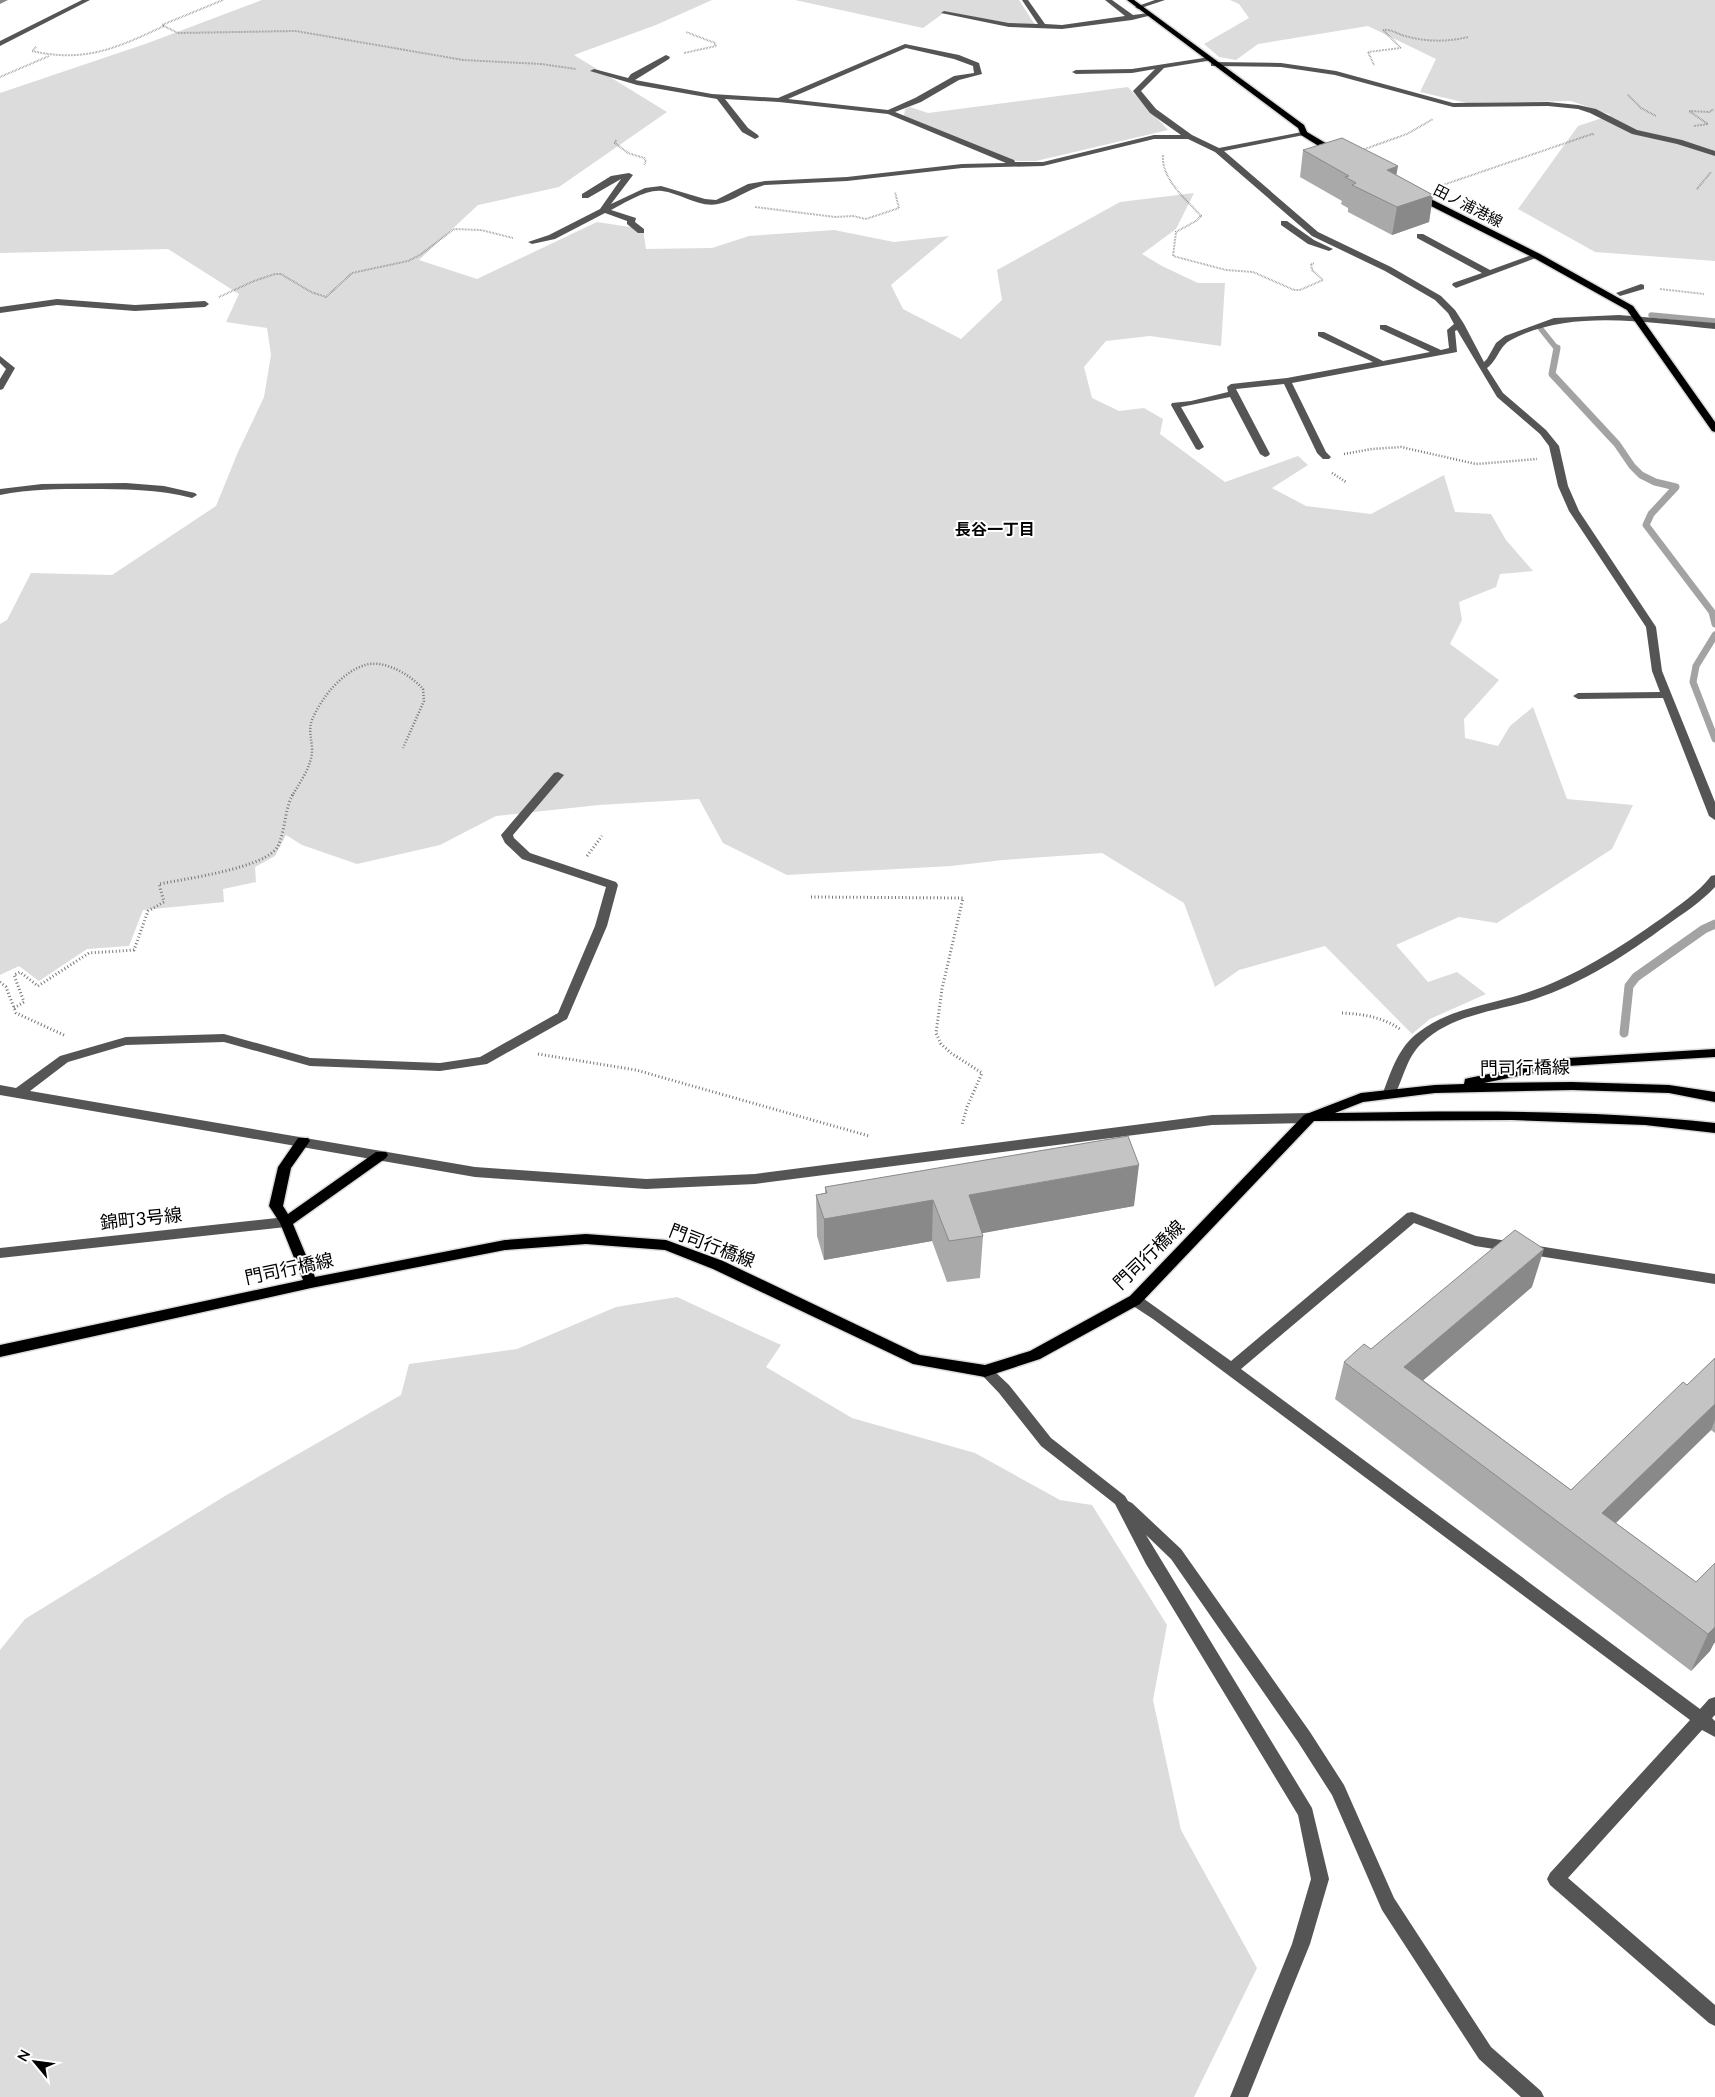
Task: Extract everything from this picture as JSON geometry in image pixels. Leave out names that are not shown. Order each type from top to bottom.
[{"type":"main road","points":[[1130,0],[1210,62],[1301,127],[1304,133],[1347,159]]},
{"type":"main road","name":"田ノ浦港線","points":[[1406,190],[1537,256],[1630,308],[1715,429]]},
{"type":"main road","points":[[1435,1089],[1568,1062],[1715,1053]]},
{"type":"main road","name":"門司行橋線","points":[[0,1351],[311,1283],[505,1245],[586,1239],[666,1245],[718,1265],[918,1360],[985,1371],[1035,1355],[1135,1300],[1309,1118],[1361,1098],[1435,1089],[1572,1086],[1669,1089],[1715,1097]]},
{"type":"main road","points":[[1309,1118],[1512,1114],[1644,1120],[1715,1128]]},
{"type":"main road","points":[[302,1141],[285,1167],[276,1206],[286,1222],[311,1283]]},
{"type":"main road","points":[[286,1222],[381,1155]]},
{"type":"street","points":[[0,44],[87,0]]},
{"type":"street","points":[[1025,0],[1043,26]]},
{"type":"street","points":[[1108,0],[1132,18]]},
{"type":"street","points":[[1138,6],[1162,0]]},
{"type":"street","points":[[944,13],[1009,25],[1062,27],[1149,15]]},
{"type":"street","points":[[780,100],[905,46],[956,57],[976,66],[978,74],[957,78],[918,100],[889,112]]},
{"type":"street","points":[[630,81],[634,76],[666,57]]},
{"type":"street","points":[[1076,72],[1132,71],[1162,66],[1210,62],[1281,65],[1336,73],[1431,100],[1458,105],[1548,104],[1578,107],[1636,132],[1679,142],[1715,154]]},
{"type":"street","points":[[1162,66],[1138,91],[1153,112],[1189,137],[1218,150],[1315,234],[1388,269],[1438,298],[1452,312],[1460,324],[1482,368],[1500,395],[1543,432],[1554,446],[1563,486],[1574,511],[1651,626],[1657,671],[1715,816]]},
{"type":"street","points":[[594,71],[630,81],[720,97],[780,100],[889,112],[1014,163]]},
{"type":"street","points":[[720,97],[745,130],[755,137]]},
{"type":"street","points":[[1218,150],[1304,133]]},
{"type":"street","points":[[532,242],[552,237],[639,193],[661,188],[704,201],[717,202],[751,186],[764,183],[883,175],[1014,163],[1043,164],[1154,137],[1189,137]]},
{"type":"street","points":[[585,196],[614,178],[629,175],[612,194],[611,199],[605,204],[604,210]]},
{"type":"street","points":[[604,210],[633,220],[630,222],[641,232]]},
{"type":"street","points":[[1284,223],[1311,242],[1381,270],[1388,269]]},
{"type":"street","points":[[1420,236],[1488,273]]},
{"type":"street","points":[[1456,285],[1537,256]]},
{"type":"street","points":[[1620,293],[1641,287]]},
{"type":"street","points":[[0,310],[57,302],[135,308],[205,304]]},
{"type":"street","points":[[1482,368],[1491,361],[1499,345],[1508,338],[1554,321],[1579,318],[1636,319],[1715,326]]},
{"type":"street","points":[[1265,454],[1231,387],[1287,381],[1454,350],[1451,330],[1460,324]]},
{"type":"street","points":[[1383,327],[1438,352]]},
{"type":"street","points":[[1321,334],[1381,363]]},
{"type":"street","points":[[0,359],[10,368],[0,387]]},
{"type":"street","points":[[1287,381],[1322,453],[1326,457]]},
{"type":"street","points":[[1199,447],[1175,405],[1191,404],[1233,394]]},
{"type":"street","points":[[0,492],[50,486],[132,484],[174,490],[192,495]]},
{"type":"street","points":[[1578,696],[1666,695]]},
{"type":"street","points":[[18,1093],[64,1059],[126,1041],[224,1038],[310,1062],[440,1067],[482,1061],[563,1016],[601,926],[612,885],[526,856],[509,840],[508,835],[558,775]]},
{"type":"street","points":[[1389,1094],[1402,1059],[1422,1036],[1446,1021],[1532,996],[1569,981],[1642,937],[1707,890],[1715,879]]},
{"type":"street","points":[[0,1090],[475,1172],[646,1184],[755,1179],[1212,1120],[1309,1118]]},
{"type":"street","points":[[1230,1370],[1412,1218],[1475,1241],[1715,1278]]},
{"type":"street","name":"錦町3号線","points":[[0,1253],[286,1222]]},
{"type":"street","points":[[1135,1300],[1158,1315],[1715,1730]]},
{"type":"street","points":[[985,1371],[1004,1390],[1046,1442],[1120,1500],[1176,1554],[1304,1737],[1338,1790],[1388,1904],[1485,2053],[1535,2097]]},
{"type":"street","points":[[1120,1500],[1151,1559],[1306,1813],[1320,1878],[1301,1944],[1239,2097]]},
{"type":"street","points":[[1715,1704],[1556,1879],[1715,2017]]},
{"type":"path","points":[[40,44],[32,51],[50,56],[63,57],[110,50],[164,26],[162,25],[168,21],[223,0]]},
{"type":"path","points":[[164,26],[178,33],[296,31],[463,60],[541,64],[594,71]]},
{"type":"path","points":[[1376,68],[1368,52],[1401,48],[1384,30],[1389,29],[1404,36],[1444,41],[1468,36]]},
{"type":"path","points":[[666,57],[716,46],[715,43],[686,32]]},
{"type":"path","points":[[0,77],[50,56]]},
{"type":"path","points":[[1358,152],[1407,134],[1458,105]]},
{"type":"path","points":[[1686,126],[1708,124],[1690,114],[1689,111],[1709,112],[1714,109]]},
{"type":"path","points":[[1434,188],[1592,134],[1601,137]]},
{"type":"path","points":[[1168,151],[1163,154],[1162,159],[1166,173],[1201,216],[1176,232],[1173,256],[1226,270],[1253,272],[1294,290],[1300,290],[1323,280],[1312,270],[1311,264],[1316,261]]},
{"type":"path","points":[[1697,189],[1713,166]]},
{"type":"path","points":[[717,202],[835,217],[853,216],[866,219],[899,208],[896,193],[883,175]]},
{"type":"path","points":[[205,304],[254,281],[275,274],[291,279],[311,292],[326,297],[352,272],[408,260],[420,255],[454,229],[481,230],[532,242]]},
{"type":"path","points":[[1641,287],[1704,294]]},
{"type":"path","points":[[1346,482],[1324,468],[1323,463],[1326,457],[1373,447],[1391,447],[1418,449],[1466,463],[1478,464],[1557,459]]},
{"type":"path","points":[[14,1008],[24,1002],[14,975],[20,972],[38,986],[89,953],[134,950],[148,911],[164,902],[159,884],[252,864],[274,852],[281,837],[287,806],[293,791],[305,774],[312,751],[309,728],[314,715],[334,686],[362,666],[371,664],[394,668],[421,686],[426,693],[425,702],[405,739],[403,748]]},
{"type":"path","points":[[811,897],[963,898],[942,989],[936,1034],[941,1044],[951,1053],[982,1073],[976,1090],[961,1117],[962,1124]]},
{"type":"path","points":[[0,982],[6,987],[16,1013],[31,1022],[71,1038]]},
{"type":"path","points":[[1342,1013],[1376,1016],[1390,1021],[1417,1041]]},
{"type":"path","points":[[532,1053],[636,1070],[869,1136]]},
{"type":"shaded area","points":[[262,0],[712,0],[656,25],[574,55],[667,112],[559,187],[478,205],[419,260],[477,279],[597,222],[643,229],[646,249],[712,248],[749,236],[834,230],[894,242],[949,236],[891,285],[903,309],[961,339],[1002,300],[997,270],[1120,202],[1194,193],[1176,229],[1142,254],[1198,283],[1225,283],[1221,346],[1150,336],[1106,341],[1084,367],[1092,398],[1119,411],[1144,408],[1163,419],[1160,434],[1225,482],[1298,456],[1308,465],[1272,488],[1306,506],[1371,514],[1444,475],[1455,512],[1491,514],[1506,540],[1533,571],[1500,574],[1496,587],[1459,602],[1462,620],[1450,644],[1499,680],[1464,719],[1465,738],[1498,746],[1510,726],[1533,707],[1567,799],[1633,805],[1612,849],[1497,923],[1459,917],[1396,945],[1428,982],[1457,972],[1486,994],[1430,1019],[1412,1034],[1325,946],[1239,970],[1215,987],[1184,903],[1102,853],[1003,860],[951,866],[787,875],[723,843],[699,799],[599,805],[496,816],[440,845],[357,864],[302,845],[286,835],[275,856],[255,867],[256,882],[223,889],[224,902],[143,910],[129,946],[87,949],[39,981],[19,966],[0,975],[0,624],[7,620],[31,573],[112,575],[216,506],[238,452],[264,397],[271,355],[267,328],[226,322],[239,294],[168,249],[0,253],[0,93],[148,43]]},
{"type":"shaded area","points":[[795,0],[1019,0],[1035,25],[1010,23],[945,12],[923,28]]},
{"type":"shaded area","points":[[1230,0],[1715,0],[1715,261],[1595,252],[1518,209],[1578,126],[1611,115],[1571,101],[1467,103],[1420,92],[1436,59],[1368,26],[1258,44],[1236,60],[1219,57],[1204,44],[1249,18],[1239,4]]},
{"type":"shaded area","points":[[1128,87],[1168,130],[1036,161],[1016,161],[1005,158],[904,116],[905,109],[910,107],[928,113]]},
{"type":"shaded area","points":[[677,1297],[781,1345],[766,1367],[852,1418],[975,1453],[1060,1500],[1092,1505],[1167,1625],[1153,1700],[1181,1830],[1257,1968],[1194,2097],[0,2097],[0,1650],[25,1619],[225,1496],[401,1395],[409,1364],[517,1349],[616,1307]]},
{"type":"building","points":[[1342,138],[1398,166],[1387,170],[1433,195],[1397,207],[1352,185],[1356,183],[1345,177],[1349,176],[1303,150]]},
{"type":"building","points":[[1128,1136],[1139,1165],[969,1195],[983,1236],[949,1241],[933,1200],[824,1219],[816,1195],[827,1193],[825,1187]]},
{"type":"building","points":[[1515,1230],[1544,1249],[1404,1367],[1571,1490],[1683,1382],[1687,1385],[1715,1358],[1715,1404],[1602,1513],[1696,1582],[1715,1563],[1715,1627],[1708,1634],[1344,1362],[1364,1344],[1371,1349]]},
{"type":"waterway","points":[[1651,315],[1715,321]]},
{"type":"waterway","points":[[1541,329],[1557,349]]},
{"type":"waterway","points":[[1557,349],[1552,374],[1617,444],[1632,466],[1641,475],[1655,482],[1676,487],[1651,514],[1646,525],[1712,612],[1715,624]]},
{"type":"waterway","points":[[1715,635],[1696,666],[1693,682],[1715,739]]},
{"type":"waterway","points":[[1624,1033],[1629,986],[1636,977],[1704,929],[1715,924]]},
{"type":"district","name":"長谷一丁目","points":[[995,529]]}]
